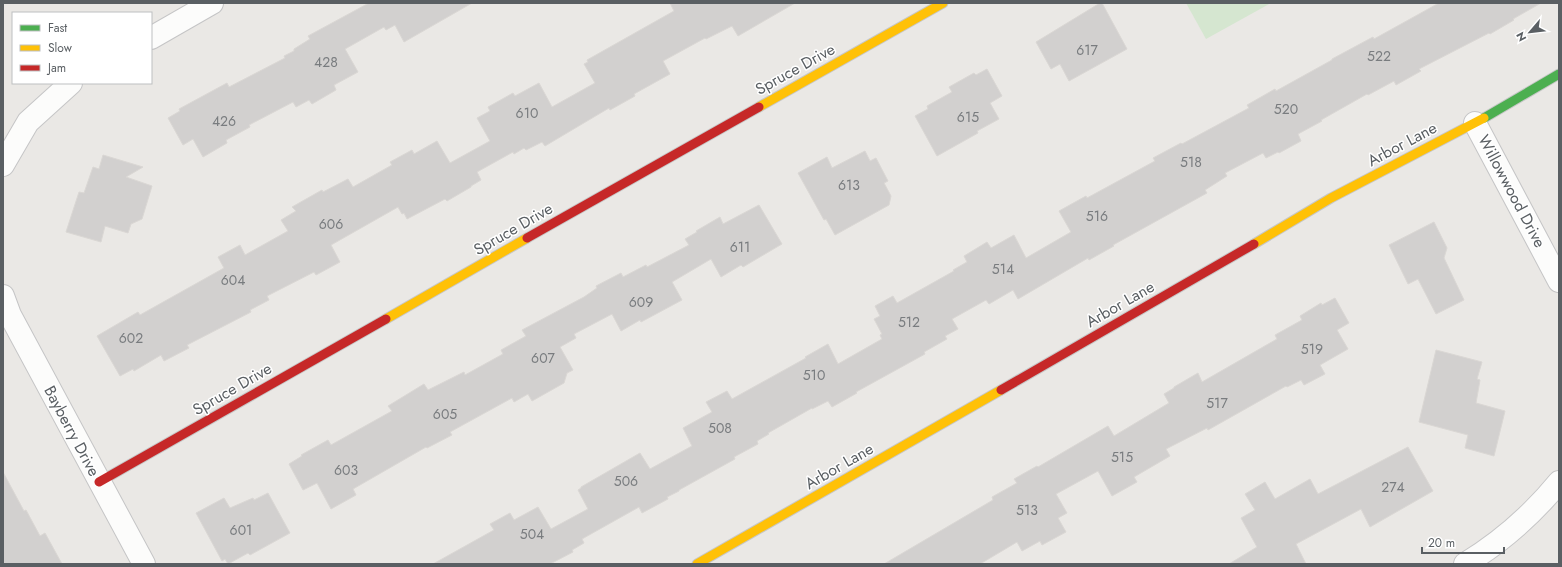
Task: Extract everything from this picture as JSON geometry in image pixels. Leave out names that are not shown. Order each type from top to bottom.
[{"type":"street","points":[[152,37],[212,3]]},
{"type":"street","name":"Spruce Drive","points":[[99,482],[943,3]]},
{"type":"street","name":"Arbor Lane","points":[[697,564],[1203,274],[1331,198],[1475,123],[1559,74]]},
{"type":"street","points":[[3,165],[28,122],[70,84]]},
{"type":"street","name":"Willowwood Drive","points":[[1475,123],[1559,281]]},
{"type":"street","name":"Bayberry Drive","points":[[3,296],[10,316],[144,564]]},
{"type":"street","points":[[1465,564],[1482,554],[1514,530],[1542,503],[1559,482]]},
{"type":"green space","points":[[1186,3],[1271,3],[1206,39]]},
{"type":"building","points":[[369,3],[472,3],[404,42],[395,25],[386,30],[384,27],[345,49],[358,72],[334,85],[336,90],[312,104],[309,100],[296,107],[293,102],[249,125],[250,127],[226,140],[227,143],[203,157],[193,139],[183,145],[168,118],[180,111],[179,109],[227,83],[229,87],[285,58],[284,56],[294,51],[294,49],[310,39],[308,36]]},
{"type":"building","points":[[670,3],[795,3],[738,36],[732,26],[706,39],[705,38],[663,61],[670,74],[634,94],[635,96],[610,110],[609,108],[545,146],[542,142],[526,150],[524,148],[514,154],[513,152],[477,172],[481,180],[447,201],[445,199],[407,219],[398,207],[331,245],[340,262],[316,275],[314,272],[267,296],[269,300],[250,310],[251,312],[187,345],[189,348],[164,361],[161,355],[134,371],[133,369],[120,376],[97,336],[138,312],[140,315],[224,268],[218,257],[240,245],[245,255],[288,231],[281,220],[296,211],[292,207],[322,190],[323,192],[348,179],[353,187],[392,165],[390,162],[412,150],[414,154],[437,141],[450,163],[490,141],[477,118],[490,111],[488,107],[513,93],[515,96],[539,83],[552,107],[595,83],[584,64],[588,62],[587,60],[674,11]]},
{"type":"building","points":[[1102,3],[1127,49],[1069,81],[1060,64],[1051,69],[1036,42]]},
{"type":"building","points":[[1439,3],[1541,3],[1490,34],[1489,33],[1419,69],[1421,71],[1396,85],[1394,81],[1368,95],[1367,94],[1321,120],[1322,121],[1298,134],[1301,141],[1279,153],[1278,152],[1266,158],[1263,153],[1225,173],[1227,176],[1205,190],[1207,193],[1089,260],[1088,258],[1018,299],[1013,290],[989,304],[986,300],[952,319],[958,329],[945,336],[947,339],[924,352],[925,354],[832,407],[828,401],[812,408],[768,433],[769,434],[757,441],[758,444],[734,457],[735,459],[667,497],[668,499],[642,513],[639,507],[582,539],[584,543],[572,550],[573,552],[550,564],[433,564],[494,530],[490,524],[510,513],[514,520],[538,507],[551,529],[588,509],[578,490],[581,487],[640,453],[650,469],[692,446],[683,428],[712,412],[706,402],[727,391],[732,399],[806,358],[805,357],[828,344],[838,364],[882,339],[880,335],[882,334],[874,319],[880,316],[875,306],[893,296],[897,303],[954,271],[953,270],[967,262],[964,256],[987,242],[991,248],[1014,235],[1026,258],[1071,232],[1059,211],[1086,196],[1087,198],[1155,161],[1153,158],[1249,108],[1247,105],[1275,89],[1276,91],[1332,59],[1373,37],[1374,39]]},
{"type":"building","points":[[987,69],[1002,96],[990,103],[999,119],[977,131],[978,133],[937,156],[915,116],[928,109],[927,106],[952,92],[949,87],[974,73],[976,75]]},
{"type":"building","points":[[865,151],[870,161],[876,158],[888,181],[884,183],[891,196],[889,205],[835,235],[826,219],[824,220],[798,173],[827,157],[832,168]]},
{"type":"building","points":[[103,155],[143,167],[126,177],[152,186],[142,219],[131,224],[128,233],[105,226],[101,242],[66,232],[79,192],[84,193],[93,167],[99,169]]},
{"type":"building","points":[[759,205],[782,244],[743,267],[741,265],[721,277],[711,259],[672,282],[682,300],[621,331],[612,314],[574,334],[576,338],[560,347],[573,370],[567,373],[564,383],[532,401],[528,394],[514,402],[512,398],[450,432],[452,435],[427,448],[426,447],[353,489],[356,495],[331,509],[317,483],[303,490],[289,464],[302,456],[301,455],[328,440],[331,445],[392,411],[388,406],[424,384],[428,390],[464,372],[465,375],[503,354],[501,350],[526,336],[522,330],[584,297],[597,288],[596,286],[621,273],[623,277],[646,265],[647,267],[689,245],[685,239],[720,217],[723,224]]},
{"type":"building","points":[[1434,222],[1447,248],[1444,258],[1464,300],[1436,314],[1418,279],[1408,284],[1389,245]]},
{"type":"building","points":[[1335,298],[1349,323],[1337,330],[1348,349],[1320,365],[1325,374],[1304,385],[1301,380],[1287,387],[1286,386],[1208,430],[1207,428],[1166,449],[1170,456],[1134,477],[1137,482],[1112,496],[1098,471],[1056,494],[1067,513],[1058,518],[1066,532],[1042,545],[1040,541],[1022,551],[1017,542],[980,564],[884,564],[993,500],[992,497],[1017,483],[1014,479],[1037,466],[1038,467],[1108,426],[1114,436],[1169,403],[1164,394],[1174,387],[1198,373],[1202,382],[1277,339],[1275,335],[1302,320],[1300,316],[1321,303],[1322,305]]},
{"type":"building","points":[[1436,350],[1482,362],[1477,379],[1480,380],[1476,403],[1505,411],[1494,456],[1465,448],[1468,435],[1419,422]]},
{"type":"building","points":[[1408,447],[1433,491],[1370,527],[1361,509],[1296,544],[1306,564],[1229,564],[1257,547],[1241,518],[1255,510],[1245,494],[1265,482],[1275,499],[1310,479],[1318,494]]},
{"type":"building","points":[[3,472],[24,511],[26,510],[40,536],[45,533],[62,564],[3,564]]},
{"type":"building","points":[[268,493],[290,533],[250,555],[248,553],[228,564],[225,559],[222,561],[196,513],[224,498],[230,508],[253,498],[254,500]]},
{"type":"traffic: fast","points":[[1484,118],[1559,74]]},
{"type":"traffic: slow","points":[[759,107],[943,3]]},
{"type":"traffic: slow","points":[[1254,244],[1331,198],[1484,118]]},
{"type":"traffic: slow","points":[[386,319],[527,238]]},
{"type":"traffic: slow","points":[[697,564],[1001,390]]},
{"type":"traffic: jam","points":[[527,238],[759,107]]},
{"type":"traffic: jam","points":[[1001,390],[1254,244]]},
{"type":"traffic: jam","points":[[99,482],[386,319]]}]
